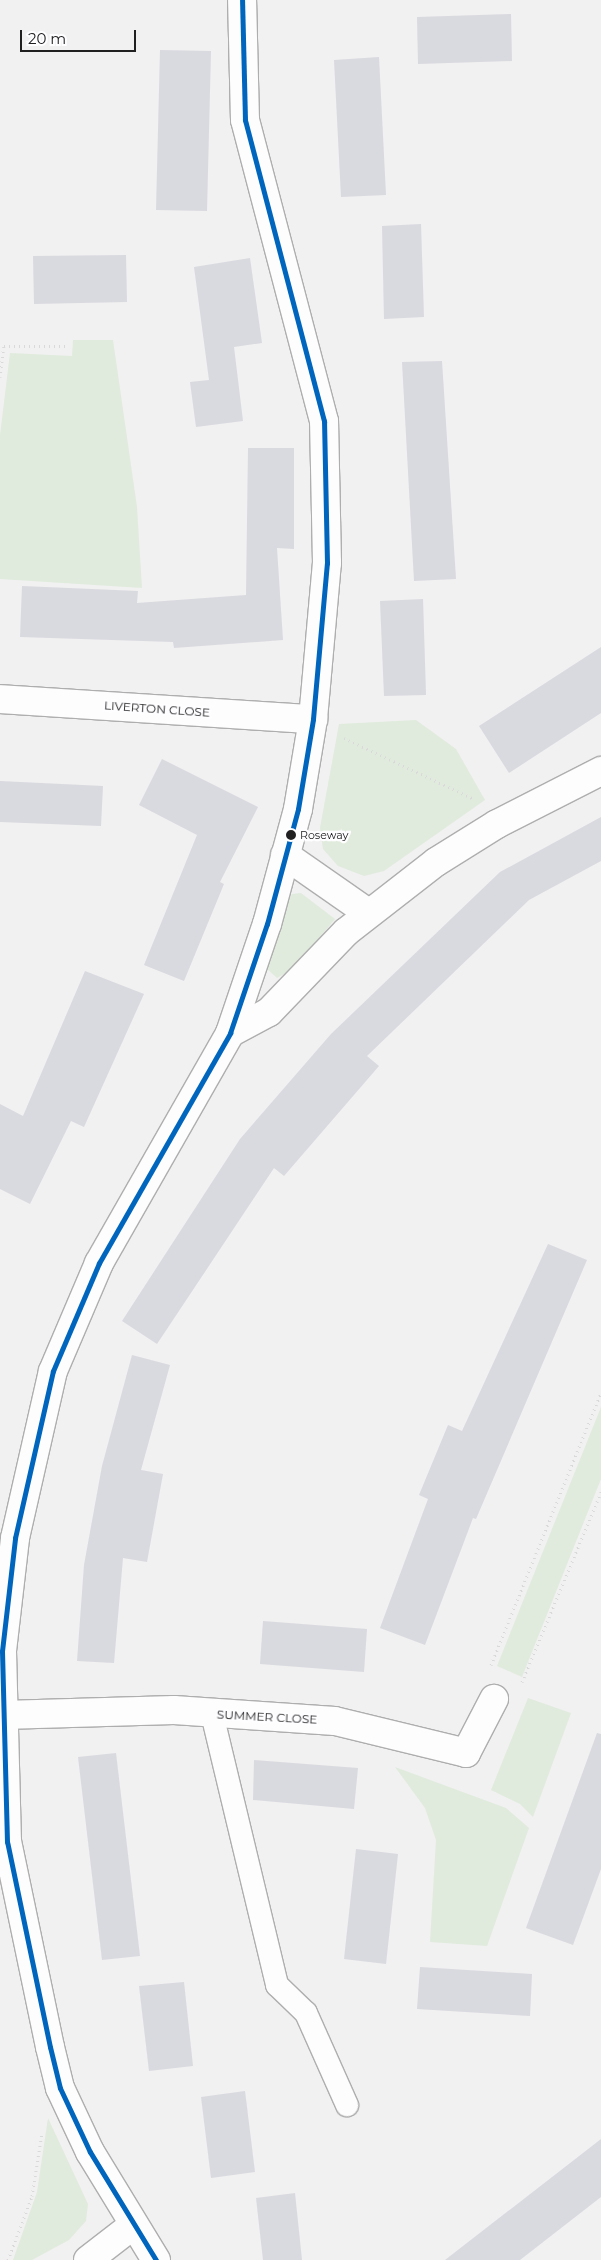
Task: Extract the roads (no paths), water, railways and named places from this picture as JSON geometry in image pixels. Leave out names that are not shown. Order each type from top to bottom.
[{"type":"street","points":[[156,2260],[132,2226],[60,2088],[8,1842],[2,1651],[15,1538],[53,1371],[100,1263],[230,1033],[298,809],[312,727],[327,564],[324,421],[245,120],[242,0]]},
{"type":"street","name":"LIVERTON CLOSE","points":[[0,699],[312,727]]},
{"type":"street","points":[[230,1033],[269,1012],[368,913],[497,824],[601,771]]},
{"type":"street","points":[[285,855],[368,913]]},
{"type":"street","name":"SUMMER CLOSE","points":[[3,1715],[174,1710],[335,1721],[466,1753],[494,1699]]},
{"type":"street","points":[[88,2260],[132,2226]]},
{"type":"lane","points":[[212,1714],[277,1986],[306,2013],[347,2105]]},
{"type":"place","name":"Roseway","points":[[291,835]]}]
